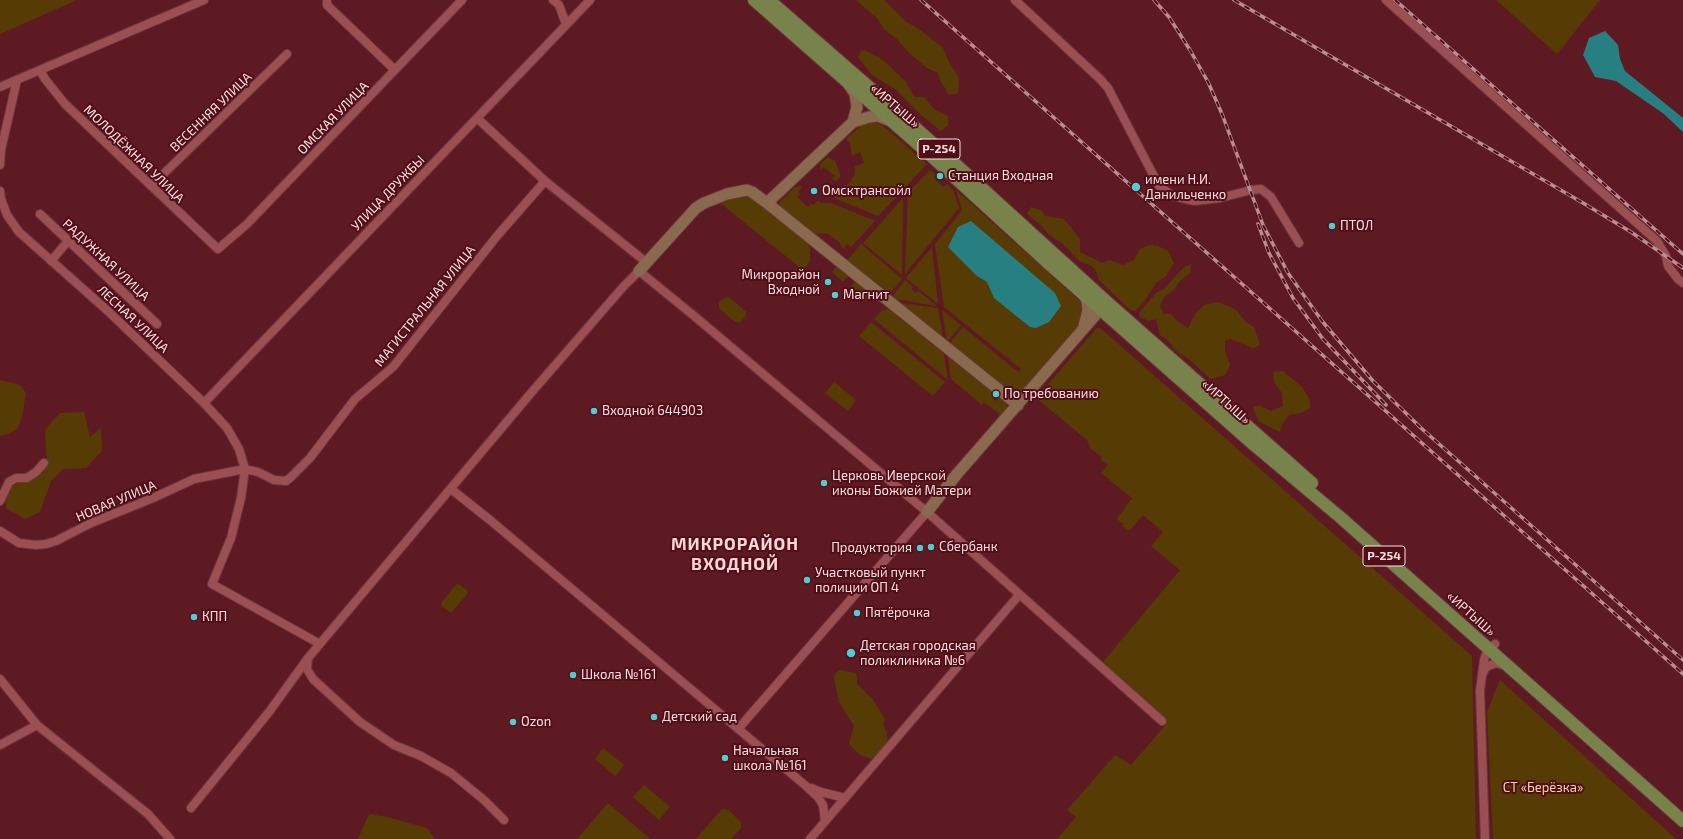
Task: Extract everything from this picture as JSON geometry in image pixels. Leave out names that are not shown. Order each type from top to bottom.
[{"type":"main road","name":"«ИРТЫШ»","points":[[754,0],[892,121],[1083,293],[1104,306],[1119,325],[1254,445],[1340,517],[1473,635],[1492,646],[1511,668],[1683,821]]},
{"type":"main road","name":"«ИРТЫШ»","points":[[769,0],[907,120],[1104,306],[1492,646],[1683,810]]},
{"type":"street","points":[[0,87],[204,0]]},
{"type":"street","points":[[327,0],[328,5],[395,70]]},
{"type":"street","name":"ОМСКАЯ УЛИЦА","points":[[218,249],[247,224],[462,0]]},
{"type":"street","points":[[553,0],[559,5],[566,24]]},
{"type":"street","name":"УЛИЦА ДРУЖБЫ","points":[[204,403],[546,48],[566,24],[590,0]]},
{"type":"street","points":[[1015,0],[1108,88],[1159,186],[1173,196],[1194,201],[1220,198],[1261,189],[1271,197],[1299,242]]},
{"type":"street","points":[[1386,0],[1657,241],[1666,256],[1668,266],[1683,283]]},
{"type":"street","name":"ВЕСЕННЯЯ УЛИЦА","points":[[151,186],[287,54]]},
{"type":"street","name":"МОЛОДЁЖНАЯ УЛИЦА","points":[[40,70],[64,104],[218,249]]},
{"type":"street","points":[[0,165],[1,150],[17,80]]},
{"type":"street","points":[[848,83],[855,94],[857,107],[853,122]]},
{"type":"street","points":[[767,203],[853,122],[878,116],[892,121]]},
{"type":"street","points":[[477,118],[545,181],[646,262]]},
{"type":"street","name":"МАГИСТРАЛЬНАЯ УЛИЦА","points":[[245,469],[258,472],[274,480],[286,481],[290,478],[310,458],[354,399],[393,367],[497,236],[545,181]]},
{"type":"street","points":[[191,808],[268,712],[308,658],[452,489],[531,393],[623,287],[696,208],[704,203],[741,190],[752,192],[1018,405]]},
{"type":"street","name":"ЛЕСНАЯ УЛИЦА","points":[[0,191],[6,215],[19,232],[109,312],[204,403],[227,428],[239,449],[245,469]]},
{"type":"street","name":"РАДУЖНАЯ УЛИЦА","points":[[40,214],[157,324]]},
{"type":"street","points":[[51,261],[68,241]]},
{"type":"street","points":[[638,271],[693,315],[926,512],[1162,721]]},
{"type":"street","points":[[1082,330],[1087,320],[1088,310],[1087,301],[1083,293]]},
{"type":"street","points":[[738,729],[926,512],[957,474],[1104,306]]},
{"type":"street","points":[[1082,330],[1100,321],[1109,321],[1119,325]]},
{"type":"street","points":[[0,501],[9,482],[16,478],[28,478],[44,463]]},
{"type":"street","points":[[245,469],[241,498],[231,538],[212,584],[320,644]]},
{"type":"street","name":"НОВАЯ УЛИЦА","points":[[0,531],[19,543],[36,545],[46,544],[56,541],[91,523],[154,498],[194,479],[245,469]]},
{"type":"street","points":[[452,489],[806,786],[818,797],[823,805],[825,821]]},
{"type":"street","points":[[810,839],[1019,595]]},
{"type":"street","points":[[1473,635],[1480,654],[1483,671]]},
{"type":"street","points":[[1485,839],[1480,691],[1486,654],[1492,646]]},
{"type":"street","points":[[308,658],[307,670],[313,679],[360,722],[394,745],[422,756],[451,773],[484,800],[504,820]]},
{"type":"street","points":[[1483,671],[1486,667],[1496,663],[1511,668]]},
{"type":"street","points":[[0,679],[37,724],[148,814],[170,839]]},
{"type":"street","points":[[0,745],[37,724]]},
{"type":"street","points":[[806,786],[821,792],[845,798]]},
{"type":"green space","points":[[0,0],[77,0],[0,34]]},
{"type":"green space","points":[[856,0],[884,0],[905,21],[920,30],[943,48],[949,62],[959,78],[958,93],[949,95],[941,82],[938,73],[927,68],[908,52],[898,40],[884,29],[877,18]]},
{"type":"green space","points":[[1496,0],[1600,0],[1557,54]]},
{"type":"green space","points":[[865,50],[883,60],[906,82],[914,97],[924,97],[935,110],[948,116],[948,125],[941,131],[920,114],[895,89],[872,75],[858,57],[861,51]]},
{"type":"green space","points":[[873,122],[882,125],[927,164],[878,216],[834,198],[850,182],[855,174],[855,166],[864,163],[860,152],[852,156],[850,143],[846,139],[861,126]]},
{"type":"green space","points":[[828,157],[835,161],[840,174],[840,177],[836,181],[832,179],[835,176],[824,167],[820,170],[821,163]]},
{"type":"green space","points":[[930,170],[936,175],[934,178],[943,187],[947,184],[953,190],[959,208],[905,274],[908,193]]},
{"type":"green space","points":[[799,186],[802,187],[798,192],[800,194],[797,197],[808,207],[811,204],[814,205],[818,200],[821,203],[831,203],[875,221],[851,247],[848,244],[843,249],[839,242],[827,233],[816,234],[813,238],[779,206],[780,202],[794,188]]},
{"type":"green space","points":[[956,190],[1080,301],[1083,308],[1083,316],[1080,325],[1020,397],[1016,397],[948,345],[963,327],[1018,372],[1021,369],[944,307],[935,244],[962,210]]},
{"type":"green space","points":[[736,196],[750,197],[808,243],[810,248],[810,260],[804,270],[719,202]]},
{"type":"green space","points":[[903,198],[902,275],[863,243]]},
{"type":"green space","points":[[1031,207],[1042,211],[1045,216],[1064,219],[1080,239],[1080,252],[1102,263],[1110,260],[1123,265],[1134,260],[1140,249],[1149,245],[1158,246],[1168,251],[1174,263],[1166,276],[1156,283],[1144,302],[1135,311],[1130,310],[1099,280],[1095,269],[1090,265],[1079,261],[1063,244],[1048,234],[1042,226],[1027,214]]},
{"type":"green space","points":[[861,244],[902,279],[887,297],[845,263]]},
{"type":"green space","points":[[932,247],[938,304],[906,278]]},
{"type":"green space","points":[[1191,264],[1190,273],[1179,282],[1174,290],[1164,297],[1160,306],[1164,314],[1171,314],[1178,322],[1188,328],[1195,314],[1204,305],[1218,302],[1235,309],[1246,322],[1254,327],[1260,345],[1253,348],[1230,339],[1225,341],[1225,352],[1230,365],[1225,375],[1211,379],[1190,360],[1175,350],[1168,340],[1160,335],[1156,319],[1149,321],[1140,317],[1139,313],[1157,292],[1164,289],[1183,268]]},
{"type":"green space","points":[[837,266],[848,276],[843,282],[832,272]]},
{"type":"green space","points":[[905,280],[913,287],[911,289],[916,293],[918,291],[937,306],[891,298]]},
{"type":"green space","points":[[855,281],[871,294],[866,301],[850,288]]},
{"type":"green space","points":[[726,297],[730,298],[746,312],[745,317],[740,322],[735,322],[719,308],[719,302]]},
{"type":"green space","points":[[891,302],[938,308],[944,344]]},
{"type":"green space","points":[[889,309],[944,354],[948,380],[874,319],[881,311]]},
{"type":"green space","points":[[942,310],[961,325],[947,342]]},
{"type":"green space","points":[[871,322],[945,382],[933,396],[859,336]]},
{"type":"green space","points":[[1099,328],[1472,656],[1476,839],[1057,839],[1076,817],[1067,810],[1115,755],[1131,765],[1164,727],[1165,722],[1158,714],[1103,662],[1180,570],[1151,546],[1163,532],[1143,515],[1131,529],[1127,530],[1122,526],[1123,524],[1117,519],[1132,498],[1101,473],[1108,465],[1102,461],[1101,456],[1091,449],[1087,440],[1036,398],[1096,329]]},
{"type":"green space","points":[[948,356],[993,392],[995,395],[993,399],[996,401],[998,398],[1006,403],[1008,411],[1003,417],[984,402],[982,405],[951,379]]},
{"type":"green space","points":[[1283,371],[1302,387],[1309,398],[1310,408],[1301,413],[1289,415],[1283,422],[1280,432],[1258,421],[1253,406],[1261,406],[1271,411],[1283,406],[1282,393],[1274,382],[1273,372]]},
{"type":"green space","points":[[0,380],[20,385],[26,393],[22,417],[18,428],[9,434],[0,436]]},
{"type":"green space","points":[[834,382],[856,400],[848,411],[825,393]]},
{"type":"green space","points":[[84,412],[90,437],[101,428],[102,451],[86,468],[63,469],[51,481],[40,512],[25,519],[6,508],[6,500],[10,487],[21,482],[31,481],[41,474],[47,466],[45,430],[60,413]]},
{"type":"green space","points":[[457,584],[467,590],[468,593],[453,611],[450,612],[442,606],[441,603]]},
{"type":"green space","points":[[840,670],[855,673],[857,676],[857,684],[874,701],[885,719],[883,725],[887,732],[887,740],[882,751],[876,758],[871,759],[859,754],[849,744],[854,726],[839,702],[834,677],[835,673]]},
{"type":"green space","name":"СТ «Берёзка»","points":[[1500,680],[1676,839],[1493,839],[1487,712]]},
{"type":"green space","points":[[603,748],[624,765],[615,776],[595,759]]},
{"type":"green space","points":[[644,785],[670,807],[659,820],[633,797]]},
{"type":"green space","points":[[608,803],[650,839],[577,839]]},
{"type":"green space","points":[[722,809],[728,810],[741,822],[741,828],[731,839],[696,839]]},
{"type":"green space","points":[[369,814],[387,817],[427,828],[435,839],[358,839]]},
{"type":"water","points":[[1605,31],[1618,45],[1620,59],[1625,71],[1683,118],[1683,132],[1664,114],[1616,81],[1595,77],[1583,55],[1589,38]]},
{"type":"water","points":[[971,221],[1055,293],[1061,306],[1049,322],[1036,328],[1030,327],[994,298],[987,282],[977,276],[948,247],[958,227]]},
{"type":"railway","points":[[921,0],[1683,674]]},
{"type":"railway","points":[[1154,0],[1169,17],[1208,82],[1222,114],[1263,225],[1288,273],[1322,321],[1373,381],[1421,428],[1683,660]]},
{"type":"railway","points":[[1234,0],[1583,203],[1631,232],[1683,268]]},
{"type":"railway","points":[[1395,0],[1683,254]]},
{"type":"railway","points":[[1258,224],[1269,253],[1293,298],[1323,339],[1386,405]]},
{"type":"place","name":"Станция Входная","points":[[940,176]]},
{"type":"place","name":"имени Н.И. Данильченко","points":[[1136,187]]},
{"type":"place","name":"Омсктрансойл","points":[[814,191]]},
{"type":"place","name":"ПТОЛ","points":[[1332,226]]},
{"type":"place","name":"Микрорайон Входной","points":[[828,282]]},
{"type":"place","name":"Магнит","points":[[835,295]]},
{"type":"place","name":"По требованию","points":[[996,394]]},
{"type":"place","name":"Входной 644903","points":[[594,411]]},
{"type":"place","name":"Церковь Иверской иконы Божией Матери","points":[[824,483]]},
{"type":"place","name":"Сбербанк","points":[[931,547]]},
{"type":"place","name":"Продуктория","points":[[920,548]]},
{"type":"place","name":"Участковый пункт полиции ОП 4","points":[[807,580]]},
{"type":"place","name":"Пятёрочка","points":[[857,613]]},
{"type":"place","name":"КПП","points":[[194,617]]},
{"type":"place","name":"Детская городская поликлиника №6","points":[[851,653]]},
{"type":"place","name":"Школа №161","points":[[573,675]]},
{"type":"place","name":"Детский сад","points":[[654,717]]},
{"type":"place","name":"Ozon","points":[[513,722]]},
{"type":"place","name":"Начальная школа №161","points":[[725,758]]},
{"type":"district","name":"МИКРОРАЙОН ВХОДНОЙ","points":[[735,554]]}]
